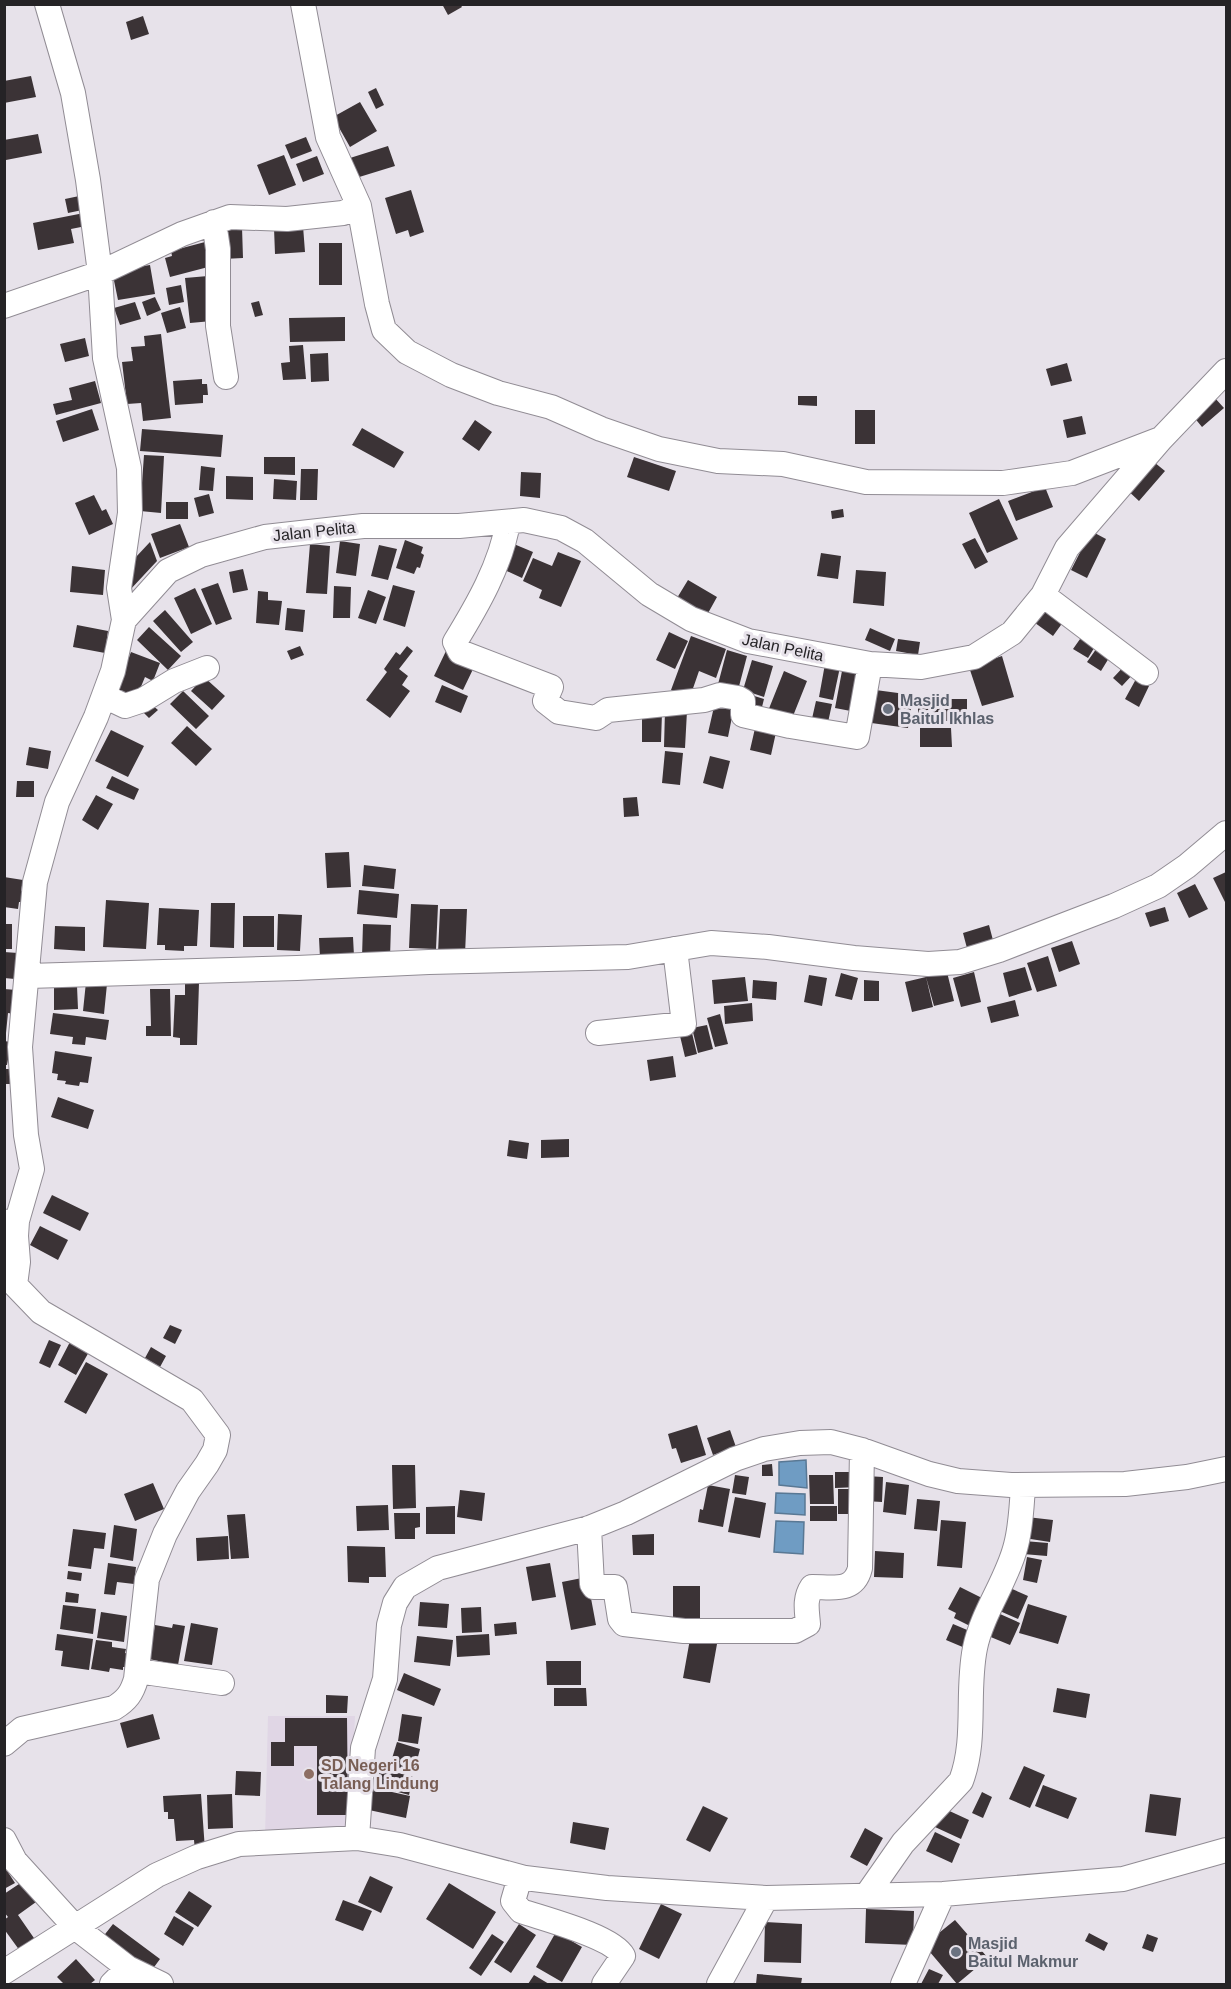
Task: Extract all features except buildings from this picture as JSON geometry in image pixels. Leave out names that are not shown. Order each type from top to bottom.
[{"type":"street","points":[[4,1744],[22,1729],[114,1708],[125,1701],[132,1692],[137,1671],[147,1579],[165,1534],[188,1491],[207,1464],[218,1436],[192,1400],[42,1312],[15,1285],[18,1262],[16,1236],[11,1222],[32,1168],[26,1135],[21,1047],[35,882],[57,801],[96,717],[113,671],[124,620],[119,588],[130,513],[129,468],[105,358],[100,273],[88,180],[73,93],[47,4]]},
{"type":"street","points":[[303,4],[328,137],[359,206],[384,330],[407,352],[451,375],[489,390],[550,407],[602,429],[659,449],[718,461],[783,464],[866,482],[1003,483],[1072,473],[1161,439]]},
{"type":"street","points":[[4,306],[100,273],[182,234],[230,217],[287,219],[343,213],[359,206]]},
{"type":"street","points":[[214,222],[218,249],[218,326],[226,377]]},
{"type":"street","name":"Jalan Pelita","points":[[124,620],[168,571],[201,555],[265,537],[363,526],[459,526],[524,520],[561,528],[585,541],[649,594],[691,619],[748,641],[870,664],[921,667],[974,657],[1012,633],[1043,595],[1067,548],[1161,439],[1227,371]]},
{"type":"street","points":[[508,522],[506,535],[492,575],[470,619],[455,642],[460,651],[551,687],[545,701],[559,712],[596,718],[608,710],[704,700],[720,695],[743,701],[743,715],[790,726],[857,737],[870,664]]},
{"type":"street","points":[[1043,595],[1146,673]]},
{"type":"street","points":[[104,696],[125,706],[143,700],[174,681],[207,668]]},
{"type":"street","points":[[27,976],[628,957],[711,943],[768,946],[854,958],[928,964],[960,962],[1094,915],[1158,886],[1187,866],[1227,833]]},
{"type":"street","points":[[598,1033],[684,1024],[675,949]]},
{"type":"street","points":[[357,1838],[363,1748],[385,1679],[389,1624],[396,1603],[405,1587],[438,1568],[589,1528],[626,1513],[735,1460],[764,1449],[800,1443],[831,1442],[862,1450],[929,1474],[958,1481],[1023,1485],[1125,1484],[1187,1477],[1227,1468]]},
{"type":"street","points":[[589,1528],[592,1584],[598,1588],[615,1587],[620,1620],[624,1624],[684,1631],[795,1631],[808,1624],[806,1603],[812,1587],[849,1586],[858,1579],[862,1450]]},
{"type":"street","points":[[866,1896],[903,1843],[961,1781],[966,1768],[970,1737],[974,1649],[1016,1546],[1023,1485]]},
{"type":"street","points":[[137,1671],[222,1683]]},
{"type":"street","points":[[4,1972],[157,1875],[197,1857],[239,1844],[357,1838],[400,1845],[520,1877],[607,1888],[766,1898],[943,1894],[1123,1879],[1227,1850]]},
{"type":"street","points":[[4,1840],[15,1862],[120,1976],[161,1984]]},
{"type":"street","points":[[520,1877],[513,1901],[521,1911],[602,1939],[620,1951],[623,1956],[604,1984]]},
{"type":"street","points":[[903,1984],[943,1894]]},
{"type":"street","points":[[719,1984],[766,1898]]},
{"type":"shaded area","name":"SD Negeri 16 Talang Lindung","points":[[268,1716],[355,1716],[349,1832],[265,1838]]},
{"type":"water","points":[[806,1460],[807,1488],[779,1485],[779,1462]]},
{"type":"water","points":[[776,1493],[805,1494],[805,1515],[775,1513]]},
{"type":"water","points":[[776,1521],[804,1522],[803,1554],[774,1552]]},
{"type":"place","name":"Masjid Baitul Ikhlas","points":[[888,709]]},
{"type":"place","name":"SD Negeri 16 Talang Lindung","points":[[309,1774]]},
{"type":"place","name":"Masjid Baitul Makmur","points":[[956,1952]]}]
